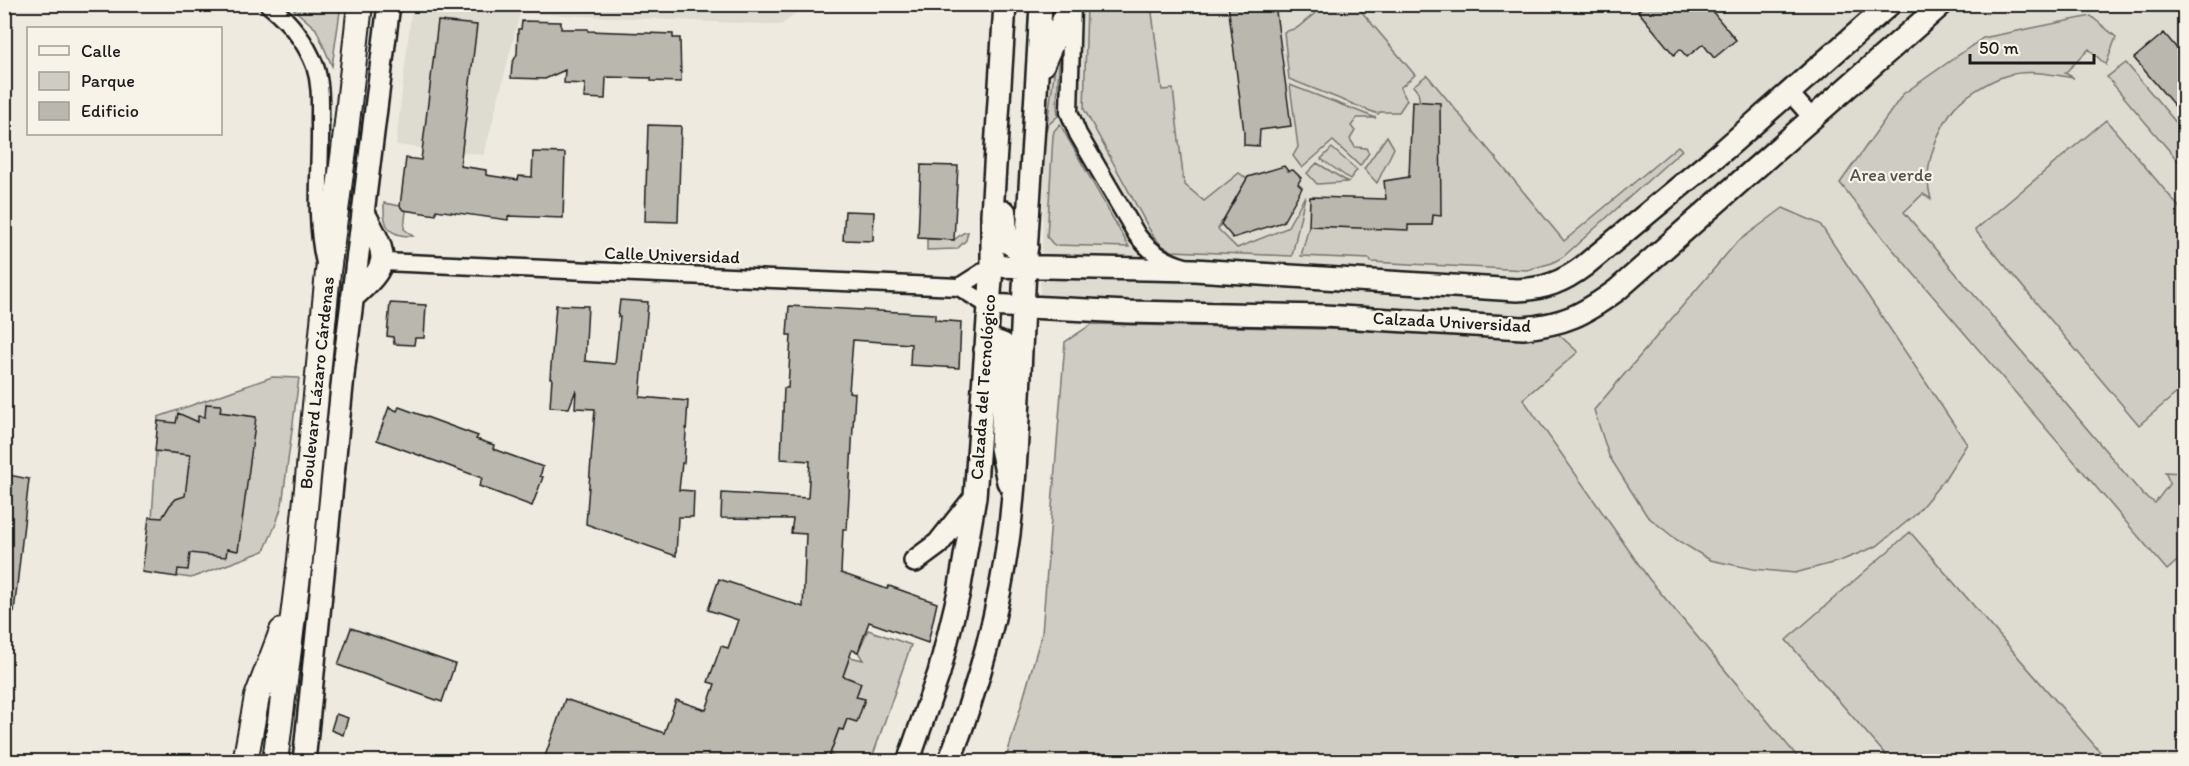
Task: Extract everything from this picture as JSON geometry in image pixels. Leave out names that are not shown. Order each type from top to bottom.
[{"type":"highway","name":"Boulevard Lázaro Cárdenas","points":[[275,762],[300,560],[328,272],[360,4]]},
{"type":"highway","points":[[245,762],[257,697],[293,605]]},
{"type":"highway","points":[[282,700],[290,762]]},
{"type":"main road","name":"Boulevard Lázaro Cárdenas","points":[[304,762],[352,298],[389,4]]},
{"type":"main road","name":"Calzada del Tecnológico","points":[[908,762],[939,673],[959,592],[975,497],[992,266],[994,164],[1005,4]]},
{"type":"main road","name":"Calzada del Tecnológico","points":[[949,762],[962,730],[996,609],[1013,494],[1041,4]]},
{"type":"main road","points":[[1037,76],[1071,4]]},
{"type":"main road","name":"Calzada Universidad","points":[[992,266],[1026,256],[1194,270],[1517,290],[1553,285],[1584,266],[1724,150],[1890,4]]},
{"type":"main road","name":"Calzada Universidad","points":[[988,305],[1324,316],[1523,327],[1568,320],[1592,309],[1617,290],[1942,4]]},
{"type":"main road","points":[[994,164],[1004,175],[1007,242],[1026,256]]},
{"type":"main road","points":[[352,298],[373,280],[383,262],[381,245],[363,211]]},
{"type":"main road","points":[[985,350],[995,341],[1003,344],[1005,349],[1001,448],[1003,465],[1013,494]]},
{"type":"main road","points":[[915,561],[938,544],[975,497]]},
{"type":"street","points":[[268,4],[298,36],[314,65],[319,85],[321,167],[319,238],[328,272]]},
{"type":"street","points":[[1071,4],[1068,94],[1069,112],[1078,134],[1145,245],[1168,262],[1194,270]]},
{"type":"street","points":[[1789,92],[1813,118]]},
{"type":"street","name":"Calle Universidad","points":[[383,262],[959,287],[988,305]]},
{"type":"street","points":[[959,287],[992,266]]},
{"type":"shaded area","points":[[412,5],[807,5],[781,25],[520,13],[484,155],[396,145]]},
{"type":"shaded area","points":[[1051,5],[2184,5],[2184,761],[1791,761],[1197,336],[1039,321]]},
{"type":"green space","points":[[289,5],[341,5],[332,66],[316,29]]},
{"type":"green space","points":[[1087,5],[1151,5],[1162,90],[1173,89],[1184,184],[1204,201],[1239,173],[1247,179],[1218,229],[1237,248],[1287,228],[1305,196],[1292,256],[1172,251],[1161,245],[1152,234],[1084,109]]},
{"type":"green space","points":[[1325,5],[1356,5],[1415,75],[1400,88],[1407,100],[1399,112],[1380,112],[1378,114],[1289,79],[1284,32],[1297,28]]},
{"type":"green space","name":"Area verde","points":[[2091,16],[2116,37],[2106,65],[2089,49],[2065,73],[2074,78],[2039,73],[2013,74],[1991,82],[1968,96],[1951,112],[1935,143],[1928,177],[1931,199],[1923,194],[1904,212],[2143,495],[2155,503],[2170,483],[2165,472],[2184,473],[2184,555],[2167,570],[1884,239],[1840,183],[1903,94],[1983,38]]},
{"type":"green space","points":[[1058,46],[1060,46],[1058,116],[1048,125],[1046,131]]},
{"type":"green space","points":[[2126,63],[2184,132],[2184,168],[2107,77]]},
{"type":"green space","points":[[1427,75],[1564,241],[1678,146],[1682,150],[1563,257],[1552,263],[1527,270],[1301,256],[1309,226],[1432,225],[1433,215],[1441,215],[1418,92],[1413,86]]},
{"type":"green space","points":[[1290,85],[1376,118],[1357,118],[1351,126],[1355,131],[1350,139],[1355,147],[1366,148],[1369,153],[1360,166],[1333,141],[1302,168],[1293,156],[1298,147]]},
{"type":"green space","points":[[2106,120],[2184,213],[2184,387],[2139,425],[1975,230]]},
{"type":"green space","points":[[1060,124],[1129,247],[1054,245],[1047,237],[1053,136]]},
{"type":"green space","points":[[1387,136],[1394,148],[1377,183],[1364,169]]},
{"type":"green space","points":[[1332,148],[1357,170],[1350,179],[1321,159]]},
{"type":"green space","points":[[1317,163],[1348,182],[1317,184],[1307,173]]},
{"type":"green space","points":[[384,203],[400,206],[406,211],[404,229],[413,236],[398,234],[389,228],[386,224]]},
{"type":"green space","points":[[1783,208],[1820,224],[1967,444],[1944,480],[1915,515],[1877,546],[1840,561],[1795,573],[1753,569],[1710,560],[1677,540],[1647,516],[1609,456],[1594,410],[1736,243]]},
{"type":"green space","points":[[968,232],[966,240],[957,249],[927,250],[927,239],[954,240]]},
{"type":"green space","points":[[1092,324],[1558,334],[1578,352],[1523,399],[1649,579],[1801,761],[1005,762],[1042,633],[1065,342]]},
{"type":"green space","points":[[272,377],[299,378],[282,505],[264,551],[191,578],[149,572],[158,417]]},
{"type":"green space","points":[[1910,532],[2108,761],[1891,761],[1786,640]]},
{"type":"green space","points":[[868,630],[911,645],[871,761],[831,761],[833,756],[830,754],[839,729],[843,730],[847,719],[864,699],[856,697],[861,683],[843,676],[850,657],[863,660],[858,652]]},
{"type":"building","points":[[1228,4],[1275,4],[1291,126],[1260,130],[1259,146],[1244,145]]},
{"type":"building","points":[[1646,4],[1710,4],[1711,10],[1736,40],[1714,58],[1703,44],[1687,57],[1680,49],[1674,55],[1638,11]]},
{"type":"building","points":[[438,21],[477,25],[460,166],[486,170],[486,175],[518,180],[519,176],[532,177],[533,152],[565,153],[563,218],[508,216],[508,220],[436,210],[436,215],[403,210],[400,206],[406,158],[421,160]]},
{"type":"building","points":[[522,21],[561,22],[561,29],[673,34],[673,38],[680,38],[681,82],[651,81],[651,78],[606,77],[605,99],[584,98],[585,84],[564,83],[565,70],[545,79],[511,78],[512,64],[517,54],[518,29],[521,29]]},
{"type":"building","points":[[2164,33],[2184,57],[2184,117],[2134,58]]},
{"type":"building","points":[[1412,101],[1440,103],[1441,216],[1433,215],[1432,225],[1408,225],[1408,230],[1309,226],[1310,197],[1386,199],[1384,181],[1409,177]]},
{"type":"building","points":[[648,125],[681,126],[678,222],[645,221]]},
{"type":"building","points":[[921,165],[958,166],[954,240],[918,238]]},
{"type":"building","points":[[1284,166],[1288,171],[1293,170],[1301,178],[1298,184],[1302,188],[1283,222],[1233,238],[1221,224],[1248,177]]},
{"type":"building","points":[[845,211],[874,212],[873,241],[843,240]]},
{"type":"building","points":[[620,300],[648,302],[640,397],[688,401],[684,463],[682,463],[679,490],[694,491],[693,517],[678,517],[676,556],[586,524],[595,409],[575,408],[576,390],[569,408],[550,407],[556,305],[588,306],[585,361],[615,364]]},
{"type":"building","points":[[390,303],[426,305],[424,338],[415,338],[414,345],[394,344],[393,337],[387,336]]},
{"type":"building","points":[[789,306],[935,314],[935,320],[961,322],[959,368],[910,365],[911,344],[853,340],[849,392],[855,393],[847,529],[843,529],[841,573],[887,589],[889,586],[937,603],[928,643],[869,622],[858,652],[852,650],[843,676],[861,683],[856,697],[865,699],[857,722],[847,719],[843,730],[839,729],[827,762],[543,762],[565,699],[664,733],[676,700],[706,710],[715,684],[708,682],[721,646],[728,648],[738,620],[708,610],[719,579],[803,607],[806,534],[791,533],[793,519],[721,518],[722,493],[808,498],[810,461],[781,459],[784,388],[788,388],[791,335],[787,335]]},
{"type":"building","points":[[206,404],[221,405],[220,412],[256,417],[238,551],[227,549],[226,557],[190,553],[188,570],[178,569],[177,577],[142,572],[149,517],[162,518],[176,499],[185,496],[190,455],[155,451],[158,421],[176,423],[178,413],[198,422],[198,416],[205,417]]},
{"type":"building","points":[[389,407],[397,411],[399,407],[478,436],[476,439],[494,445],[493,449],[543,467],[540,476],[543,477],[532,506],[479,486],[482,478],[377,440]]},
{"type":"building","points":[[4,474],[29,479],[14,612],[4,612]]},
{"type":"building","points":[[351,628],[455,664],[442,702],[338,665]]},
{"type":"building","points":[[336,714],[348,718],[343,735],[331,730]]}]
